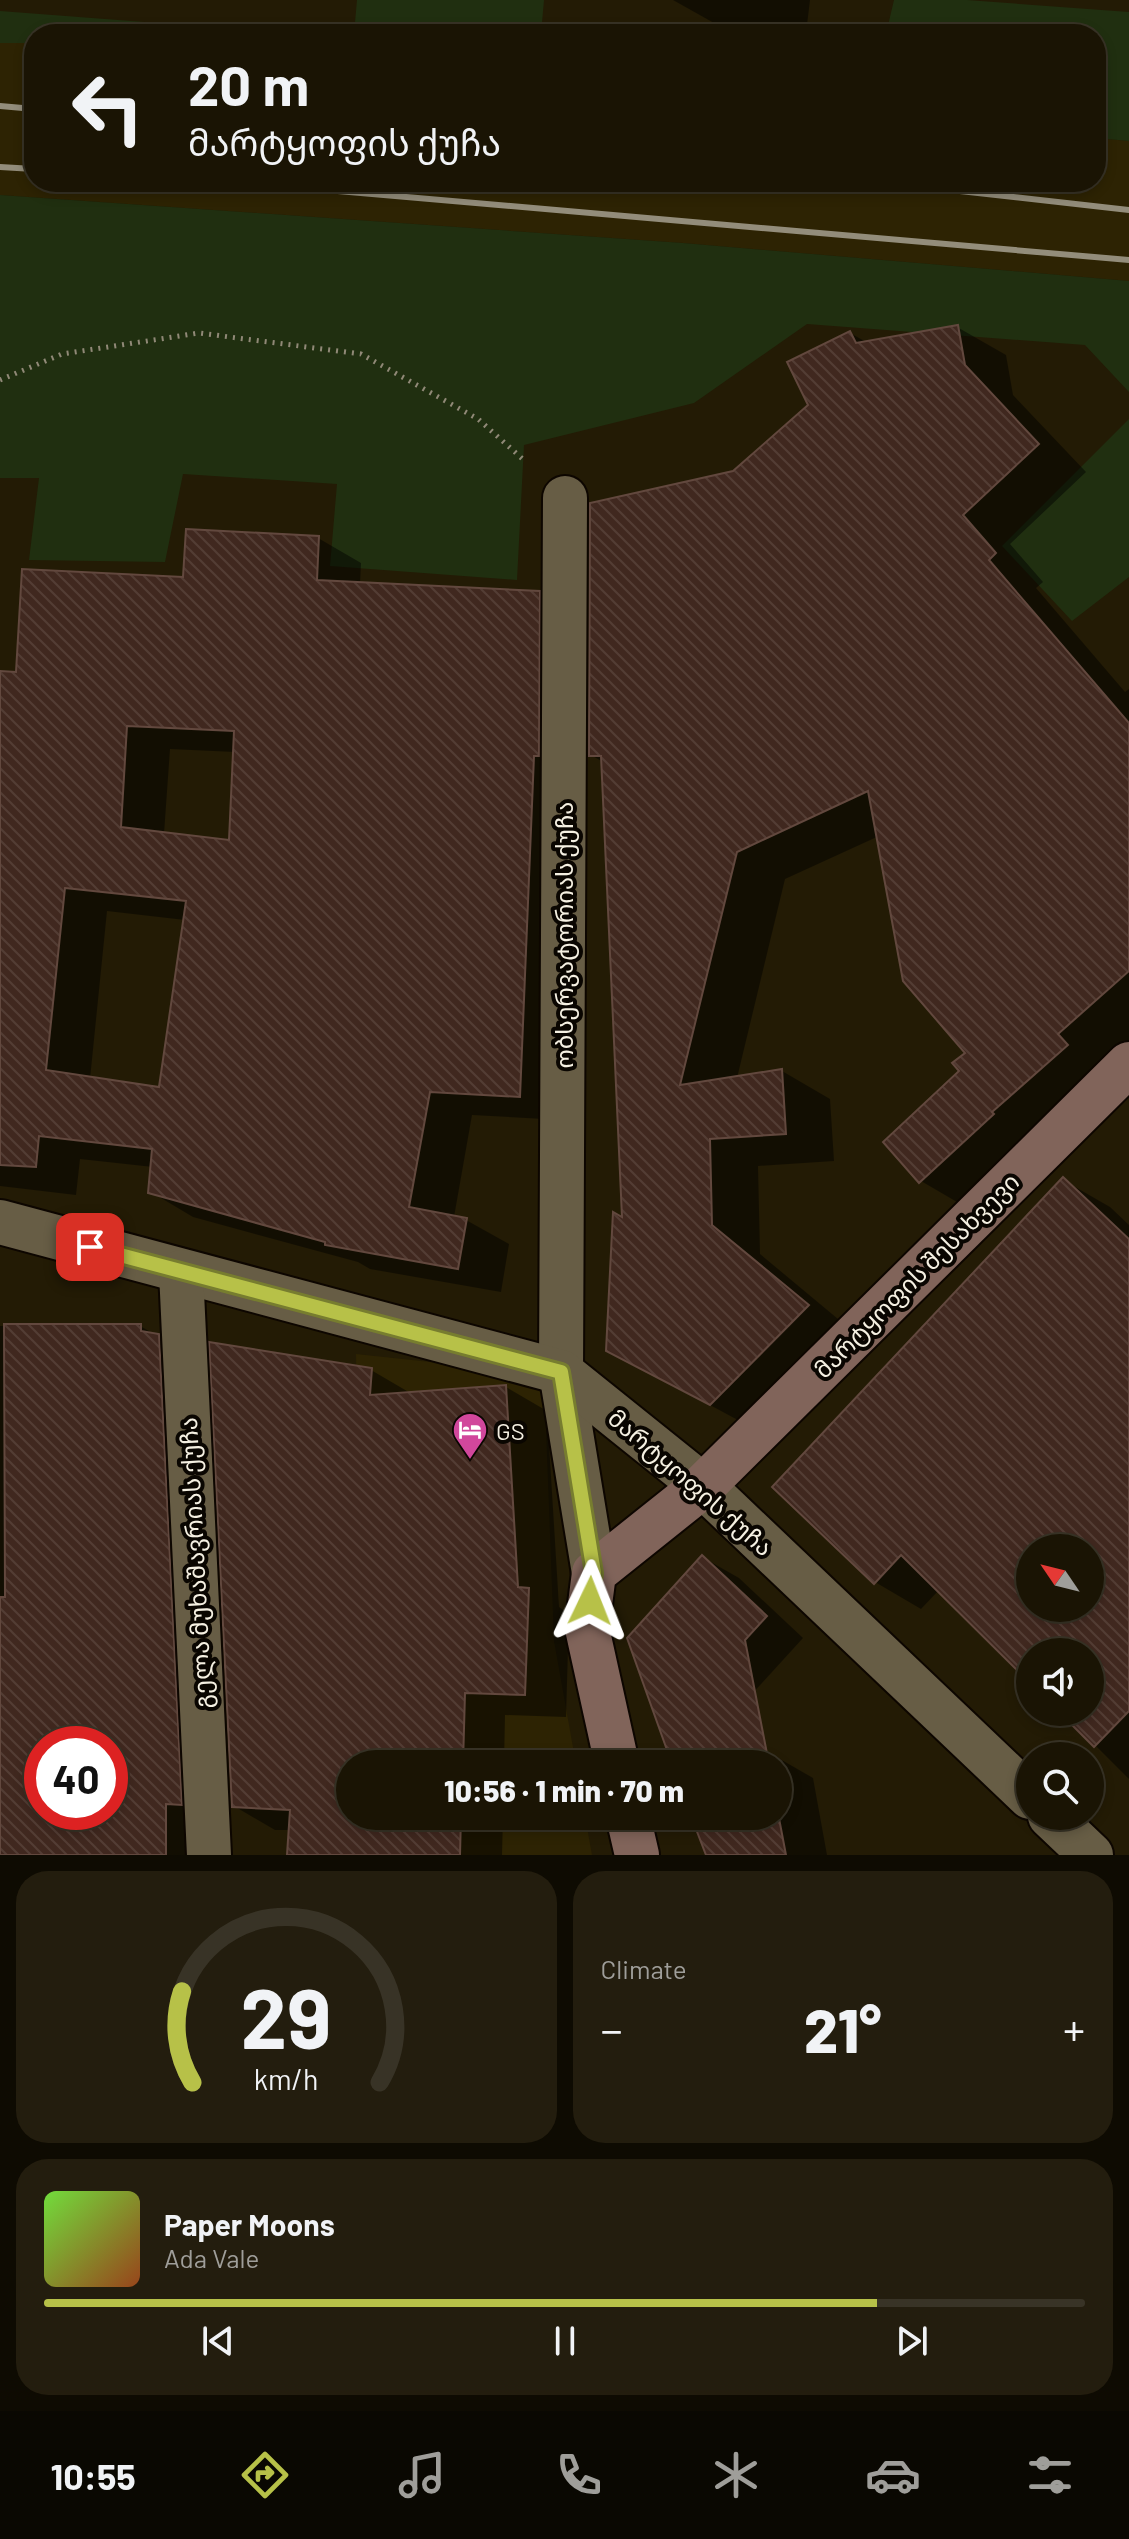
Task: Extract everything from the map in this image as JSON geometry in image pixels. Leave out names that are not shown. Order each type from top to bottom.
[{"type":"street","name":"ობსერვატორიას ქუჩა","points":[[565,498],[561,1372],[594,1573]]},
{"type":"street","name":"მარტყოფის შესახვევი","points":[[594,1573],[703,1486],[1129,1064]]},
{"type":"street","name":"მარტყოფის ქუჩა","points":[[0,1222],[561,1372],[703,1486],[1016,1784]]},
{"type":"street","name":"გელა მუხაშავრიას ქუჩა","points":[[181,1272],[209,1855]]},
{"type":"street","points":[[594,1573],[587,1628],[614,1750]]},
{"type":"street","points":[[631,1830],[637,1855]]},
{"type":"street","points":[[1065,1830],[1091,1855]]},
{"type":"path","points":[[0,380],[62,354],[199,333],[361,354],[478,419],[565,498]]},
{"type":"shaded area","points":[[0,43],[24,43],[24,192],[1106,192],[1106,139],[1129,141],[1129,281],[683,243],[0,195]]},
{"type":"shaded area","points":[[356,1354],[544,1374],[554,1641],[573,1750],[362,1750]]},
{"type":"shaded area","points":[[362,1830],[588,1830],[592,1855],[363,1855]]},
{"type":"green space","points":[[357,0],[544,0],[542,24],[355,24]]},
{"type":"green space","points":[[894,0],[967,0],[1129,12],[1129,141],[1106,139],[1106,24],[888,24]]},
{"type":"green space","points":[[0,11],[171,24],[24,24],[24,43],[0,43]]},
{"type":"green space","points":[[0,195],[683,243],[1129,281],[1129,392],[1085,345],[807,324],[694,403],[524,445],[517,580],[330,566],[337,484],[183,474],[165,562],[29,560],[39,478],[0,478]]},
{"type":"green space","points":[[1129,419],[1129,577],[1072,621],[1002,546]]},
{"type":"building","points":[[958,325],[965,365],[1039,444],[963,515],[996,553],[989,560],[1129,723],[1129,971],[1058,1034],[1068,1045],[992,1112],[994,1114],[919,1183],[883,1142],[959,1071],[952,1063],[965,1053],[903,981],[868,791],[737,852],[680,1085],[782,1069],[786,1134],[710,1139],[712,1225],[809,1305],[710,1405],[606,1351],[613,1212],[622,1217],[601,756],[589,756],[590,503],[733,471],[808,405],[787,362],[850,331],[856,343]]},
{"type":"building","points":[[186,529],[319,536],[317,580],[540,591],[539,756],[534,756],[520,1097],[430,1092],[409,1207],[467,1218],[458,1269],[325,1245],[325,1242],[148,1193],[152,1149],[39,1136],[36,1167],[0,1165],[0,671],[16,672],[22,569],[183,577]],"holes":[[[127,726],[234,731],[229,840],[121,827]],[[65,888],[186,901],[159,1087],[46,1070]]]},
{"type":"building","points":[[1063,1177],[1129,1239],[1129,1711],[1099,1742],[1089,1742],[1073,1726],[1104,1726],[1104,1638],[1016,1638],[1016,1669],[901,1555],[874,1584],[772,1487]]},
{"type":"building","points":[[4,1324],[141,1324],[141,1331],[159,1334],[182,1805],[166,1804],[166,1855],[0,1855],[0,1597],[5,1597]]},
{"type":"building","points":[[209,1342],[372,1368],[370,1395],[506,1385],[518,1587],[529,1588],[525,1695],[465,1693],[463,1750],[336,1750],[336,1830],[461,1830],[460,1855],[287,1855],[290,1810],[232,1807]]},
{"type":"building","points":[[702,1555],[767,1616],[745,1640],[766,1750],[667,1750],[627,1638]]},
{"type":"building","points":[[696,1830],[781,1830],[786,1855],[706,1855]]},
{"type":"railway","points":[[0,106],[24,108]]},
{"type":"railway","points":[[0,167],[24,168]]},
{"type":"railway","points":[[350,192],[1129,260]]},
{"type":"railway","points":[[968,192],[1129,210]]},
{"type":"place","name":"GS","points":[[470,1461]]},
{"type":"route","points":[[90,1247],[561,1372],[594,1573],[590,1601]]}]
